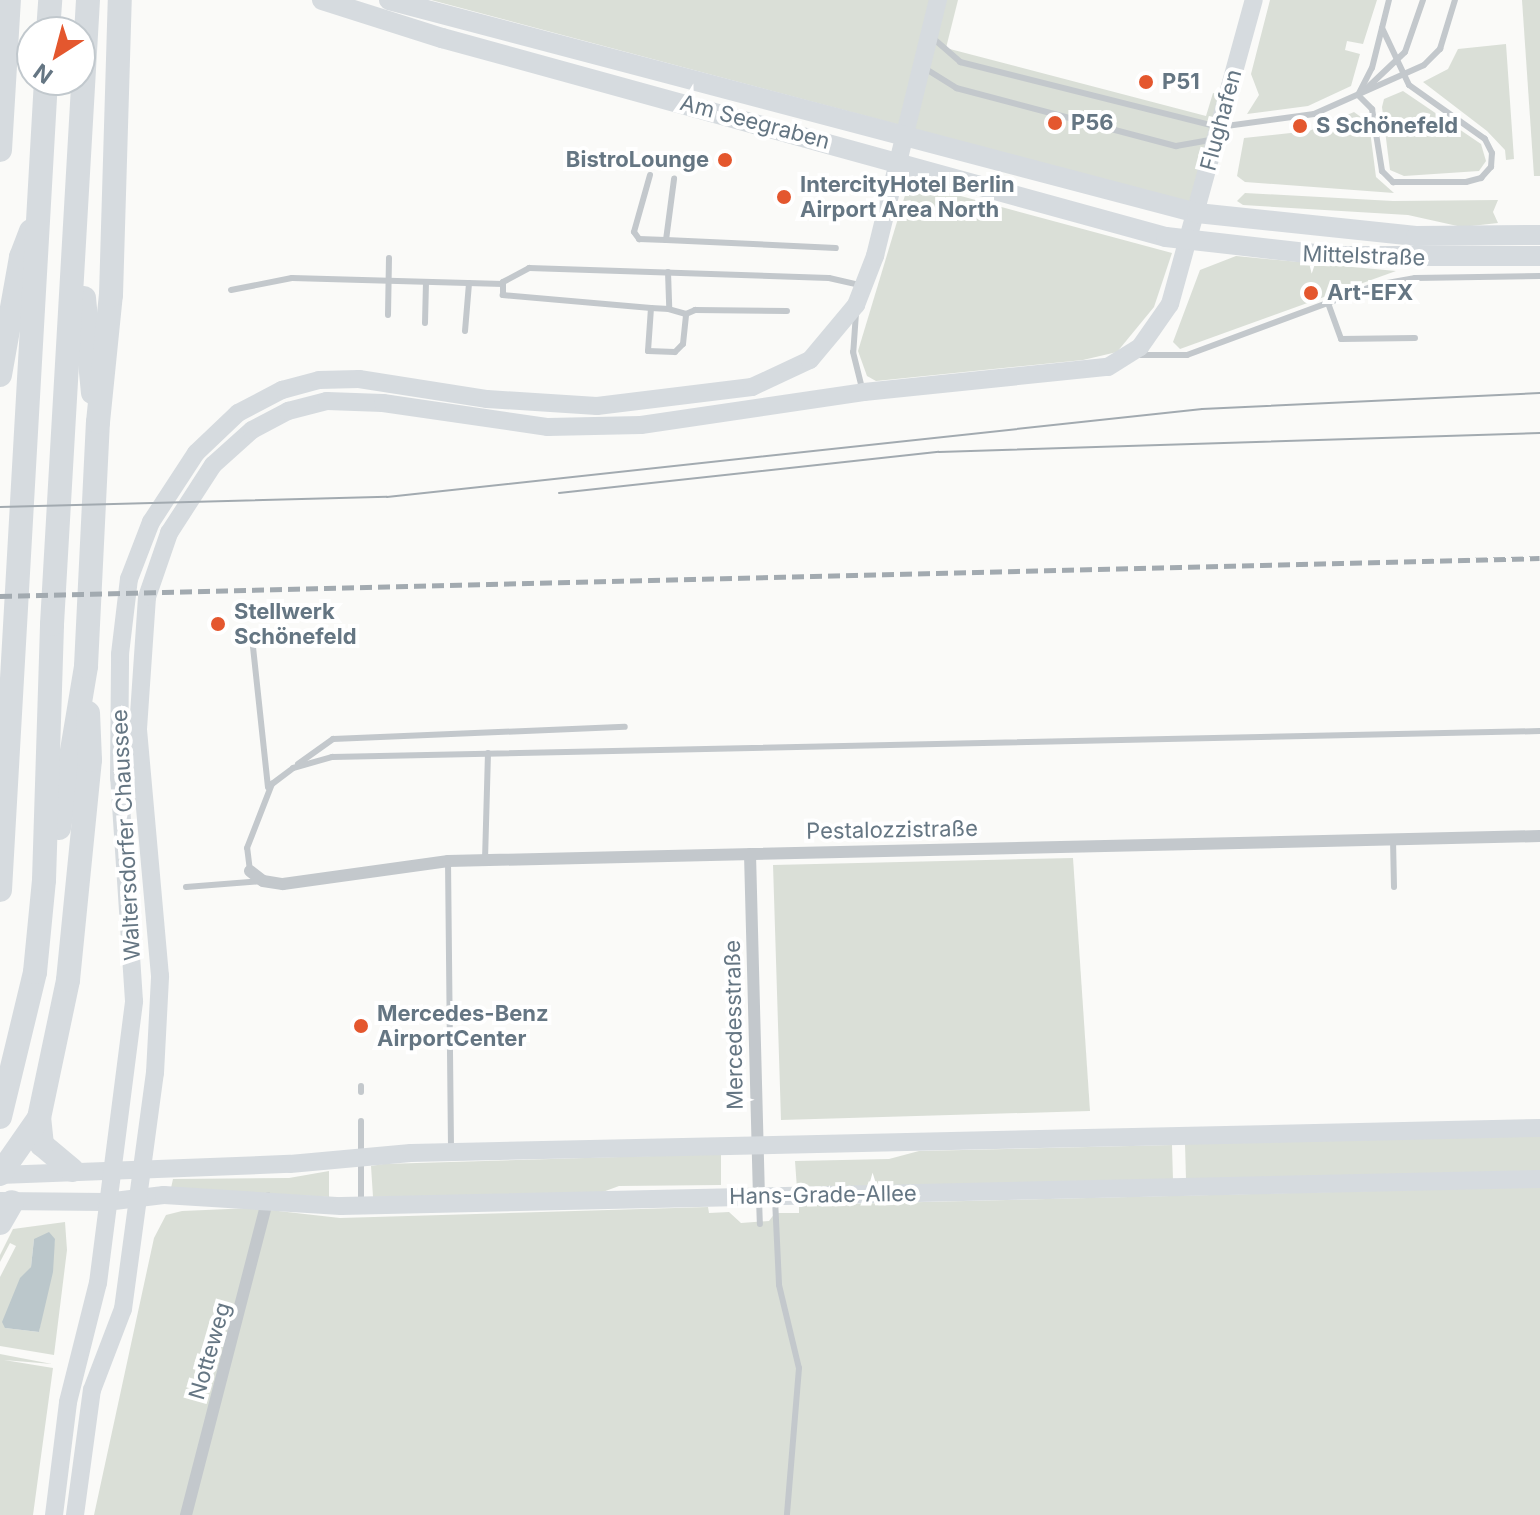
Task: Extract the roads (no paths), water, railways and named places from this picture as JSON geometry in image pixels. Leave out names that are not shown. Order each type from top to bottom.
[{"type":"highway","points":[[0,150],[9,0]]},
{"type":"highway","points":[[0,1117],[18,1056],[35,972],[44,880],[52,624],[88,0]]},
{"type":"highway","points":[[72,1170],[42,1145],[39,1118],[68,980],[90,760],[86,666],[98,422],[109,323],[123,27],[120,0]]},
{"type":"highway","points":[[123,27],[131,0]]},
{"type":"highway","points":[[0,890],[27,471],[45,96]]},
{"type":"highway","points":[[0,375],[21,257],[39,210]]},
{"type":"highway","points":[[74,273],[84,299],[98,422]]},
{"type":"highway","points":[[44,880],[55,850],[86,666]]},
{"type":"highway","points":[[0,1175],[39,1118]]},
{"type":"main road","name":"Am Seegraben","points":[[322,0],[454,42],[897,161],[1032,203],[1189,240]]},
{"type":"main road","name":"Am Seegraben","points":[[389,0],[902,138],[1197,213]]},
{"type":"main road","points":[[902,138],[938,0]]},
{"type":"main road","name":"Flughafen","points":[[1189,240],[1254,0]]},
{"type":"main road","name":"Waltersdorfer Chaussee","points":[[54,1515],[68,1402],[98,1283],[134,1001],[119,778],[123,619],[139,548],[187,465],[238,413],[282,390],[319,380],[371,380],[556,405],[637,403],[752,387],[810,360],[856,305],[886,219],[902,138]]},
{"type":"main road","name":"Mittelstraße","points":[[1197,213],[1416,236],[1540,235]]},
{"type":"main road","name":"Waltersdorfer Chaussee","points":[[75,1515],[88,1407],[123,1309],[144,1166],[160,976],[138,729],[145,618],[155,567],[169,533],[213,465],[252,430],[288,411],[327,401],[383,403],[502,423],[595,427],[693,419],[864,392],[1058,375],[1108,367],[1131,355],[1165,315],[1189,240]]},
{"type":"main road","name":"Mittelstraße","points":[[1189,240],[1333,256],[1540,256]]},
{"type":"main road","points":[[0,1175],[451,1153],[1540,1128]]},
{"type":"main road","name":"Hans-Grade-Allee","points":[[4,1209],[106,1202],[139,1196],[268,1198],[361,1206],[1540,1179]]},
{"type":"street","name":"Pestalozzistraße","points":[[263,881],[317,881],[448,861],[1540,836]]},
{"type":"street","name":"Mercedesstraße","points":[[750,854],[756,1146],[767,1195]]},
{"type":"street","points":[[250,871],[263,881]]},
{"type":"street","name":"Notteweg","points":[[186,1515],[268,1198]]},
{"type":"lane","points":[[1358,95],[1389,0]]},
{"type":"lane","points":[[1358,95],[1396,63],[1412,39],[1423,0]]},
{"type":"lane","points":[[921,63],[933,77],[956,88],[1176,146],[1217,133],[1314,114],[1412,70],[1440,49],[1455,0]]},
{"type":"lane","points":[[1358,95],[1372,109],[1387,177],[1402,184],[1481,178],[1491,167],[1490,145],[1409,85],[1382,28]]},
{"type":"lane","points":[[929,33],[960,62],[1217,133]]},
{"type":"lane","points":[[1409,85],[1412,70]]},
{"type":"lane","points":[[650,175],[634,232],[639,239],[836,248]]},
{"type":"lane","points":[[666,240],[674,179]]},
{"type":"lane","points":[[388,315],[389,258]]},
{"type":"lane","points":[[231,290],[292,278],[503,284],[529,268],[829,278],[863,286]]},
{"type":"lane","points":[[668,272],[669,309]]},
{"type":"lane","points":[[1131,355],[1187,355],[1328,303],[1415,278],[1540,276]]},
{"type":"lane","points":[[425,323],[426,282]]},
{"type":"lane","points":[[465,331],[469,283]]},
{"type":"lane","points":[[503,284],[503,295],[669,309],[686,314],[695,310],[787,311]]},
{"type":"lane","points":[[1328,303],[1341,339],[1415,338]]},
{"type":"lane","name":"Waltersdorfer Chaussee","points":[[856,305],[853,352],[864,392]]},
{"type":"lane","points":[[651,308],[648,351],[675,352],[683,344],[686,314]]},
{"type":"lane","points":[[253,647],[269,791]]},
{"type":"lane","points":[[293,768],[333,739],[625,727]]},
{"type":"lane","points":[[250,871],[247,848],[269,791],[281,773],[332,757],[1540,731]]},
{"type":"lane","points":[[485,860],[488,753]]},
{"type":"lane","points":[[1393,839],[1394,887]]},
{"type":"lane","points":[[448,861],[451,1153]]},
{"type":"lane","points":[[186,887],[263,881]]},
{"type":"lane","points":[[361,1121],[361,1206]]},
{"type":"lane","points":[[760,1224],[767,1195]]},
{"type":"lane","points":[[767,1195],[779,1285],[799,1368],[787,1515]]},
{"type":"tram line","points":[[0,507],[387,497],[1202,409],[1540,393]]},
{"type":"tram line","points":[[559,493],[939,452],[1540,433]]},
{"type":"railway","points":[[0,596],[1540,558]]},
{"type":"place","name":"P51","points":[[1146,82]]},
{"type":"place","name":"P56","points":[[1055,123]]},
{"type":"place","name":"S Schönefeld","points":[[1300,126]]},
{"type":"place","name":"BistroLounge","points":[[725,160]]},
{"type":"place","name":"IntercityHotel Berlin Airport Area North","points":[[784,197]]},
{"type":"place","name":"Art-EFX","points":[[1311,293]]},
{"type":"place","name":"Stellwerk Schönefeld","points":[[218,624]]},
{"type":"place","name":"Mercedes-Benz AirportCenter","points":[[361,1026]]}]
